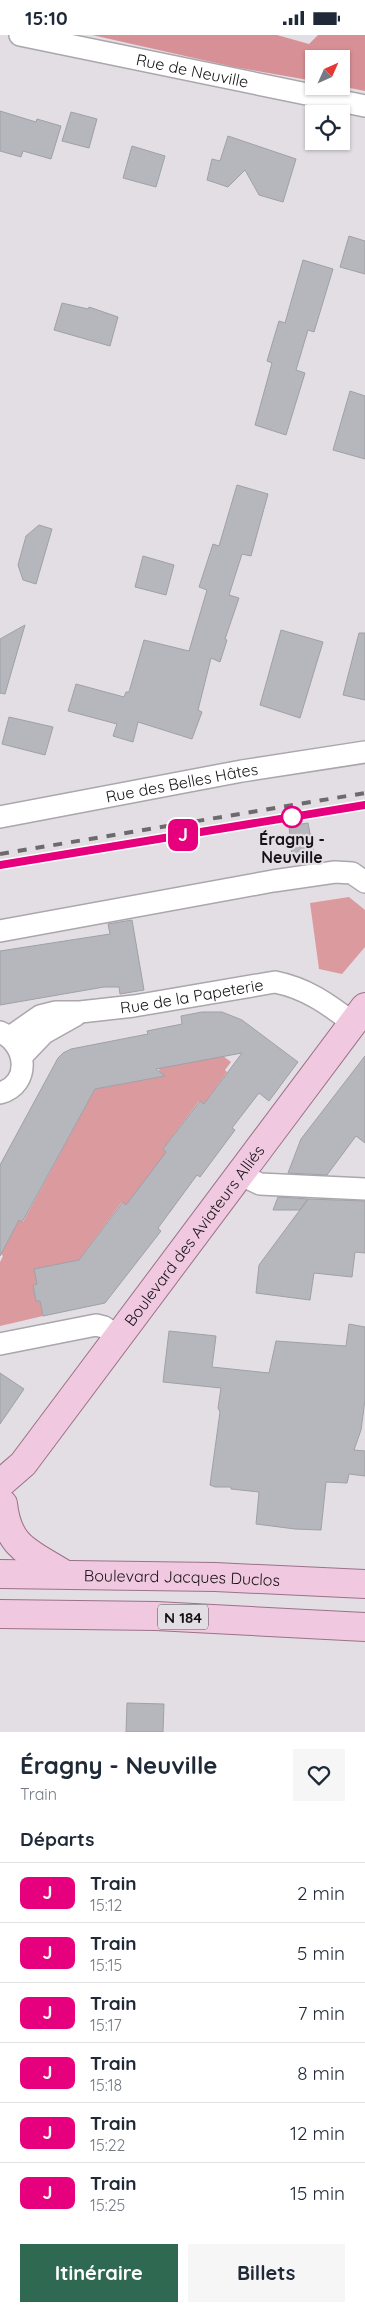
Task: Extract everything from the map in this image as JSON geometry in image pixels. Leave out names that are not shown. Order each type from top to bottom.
[{"type":"main road","name":"Boulevard des Aviateurs Alliés","points":[[1,1499],[23,1464],[359,1015]]},
{"type":"main road","points":[[1,1499],[5,1523],[11,1536],[21,1546],[64,1574]]},
{"type":"main road","name":"Boulevard Jacques Duclos","points":[[5,1578],[64,1574],[215,1577],[365,1584]]},
{"type":"main road","name":"N 184","points":[[0,1614],[156,1615],[365,1627]]},
{"type":"street","name":"Rue de Neuville","points":[[20,35],[365,107]]},
{"type":"street","name":"Rue des Belles Hâtes","points":[[0,817],[242,771],[365,752]]},
{"type":"street","points":[[0,931],[263,883],[335,872],[352,873],[365,882]]},
{"type":"street","name":"Rue de la Papeterie","points":[[5,1034],[40,1016],[56,1012],[80,1013],[275,983],[294,986],[359,1015]]},
{"type":"street","name":"Rue de la Papeterie","points":[[22,1056],[44,1033],[80,1013]]},
{"type":"street","points":[[0,1093],[13,1086],[23,1067],[22,1056],[16,1042],[5,1034]]},
{"type":"street","points":[[240,1175],[260,1184],[365,1189]]},
{"type":"street","points":[[0,1344],[96,1325],[104,1327],[117,1337]]},
{"type":"shaded area","points":[[92,35],[277,35],[309,44],[318,35],[365,35],[365,91],[350,88],[350,50],[305,50],[305,79],[234,67]]},
{"type":"shaded area","points":[[349,897],[365,910],[365,947],[342,974],[319,969],[310,903]]},
{"type":"shaded area","points":[[223,1056],[231,1062],[225,1070],[227,1072],[204,1104],[199,1101],[163,1149],[185,1191],[170,1212],[139,1189],[126,1205],[122,1202],[79,1260],[35,1269],[37,1284],[33,1285],[36,1301],[40,1301],[43,1316],[0,1326],[0,1262],[3,1256],[1,1254],[19,1220],[23,1222],[95,1089],[160,1077],[159,1068]]},
{"type":"building","points":[[0,111],[36,122],[37,119],[61,126],[51,159],[23,151],[21,157],[0,151]]},
{"type":"building","points":[[71,112],[97,119],[89,148],[62,141]]},
{"type":"building","points":[[228,136],[296,159],[283,202],[259,195],[245,170],[228,187],[207,180],[212,159],[220,161]]},
{"type":"building","points":[[132,146],[165,156],[156,187],[123,178]]},
{"type":"building","points":[[349,236],[365,241],[365,274],[340,267]]},
{"type":"building","points":[[303,260],[333,269],[314,332],[308,330],[296,370],[305,373],[286,435],[255,425],[272,363],[267,361],[279,321],[285,323]]},
{"type":"building","points":[[62,303],[88,309],[89,307],[118,317],[110,346],[54,330]]},
{"type":"building","points":[[350,391],[365,396],[365,459],[333,450]]},
{"type":"building","points":[[237,485],[268,494],[251,556],[242,554],[229,595],[239,598],[225,639],[227,640],[220,662],[211,658],[198,710],[202,712],[192,739],[138,722],[133,742],[113,736],[117,724],[68,711],[76,684],[124,697],[126,692],[129,692],[144,640],[189,651],[207,590],[199,587],[213,544],[219,546]]},
{"type":"building","points":[[39,525],[52,529],[36,584],[23,580],[18,565],[26,536]]},
{"type":"building","points":[[143,556],[174,565],[166,595],[135,587]]},
{"type":"building","points":[[25,625],[5,694],[0,693],[0,639]]},
{"type":"building","points":[[281,630],[323,642],[300,718],[260,705]]},
{"type":"building","points":[[359,633],[365,633],[365,700],[343,695]]},
{"type":"building","points":[[9,717],[53,727],[45,755],[2,744]]},
{"type":"building","points":[[308,823],[314,854],[292,857],[289,826]]},
{"type":"building","points":[[132,920],[144,990],[120,994],[119,987],[104,987],[0,1005],[0,951],[110,934],[108,924]]},
{"type":"building","points":[[202,1012],[222,1012],[242,1020],[298,1062],[269,1101],[259,1093],[232,1128],[235,1130],[200,1177],[197,1175],[158,1228],[161,1231],[105,1303],[43,1316],[40,1301],[36,1301],[33,1285],[37,1284],[34,1269],[79,1260],[123,1202],[126,1205],[166,1152],[163,1149],[200,1101],[204,1104],[242,1053],[156,1069],[165,1076],[95,1089],[25,1217],[22,1222],[19,1220],[0,1256],[0,1165],[58,1058],[63,1053],[71,1049],[148,1034],[147,1031],[182,1024],[181,1016]]},
{"type":"building","points":[[365,1056],[365,1143],[356,1136],[327,1175],[288,1173],[301,1139]]},
{"type":"building","points":[[278,1197],[308,1199],[300,1210],[273,1210]]},
{"type":"building","points":[[308,1199],[365,1201],[365,1253],[355,1252],[352,1277],[314,1273],[310,1300],[256,1293],[259,1265]]},
{"type":"building","points":[[349,1324],[365,1327],[365,1400],[361,1430],[354,1450],[365,1451],[365,1476],[349,1474],[347,1483],[326,1482],[321,1530],[256,1524],[259,1492],[210,1485],[220,1412],[218,1408],[221,1388],[163,1382],[169,1331],[216,1336],[212,1367],[269,1373],[276,1341],[346,1346]]},
{"type":"building","points":[[0,1373],[24,1389],[0,1424]]},
{"type":"building","points":[[127,1703],[164,1704],[163,1732],[126,1732]]},
{"type":"railway","points":[[0,854],[365,793]]},
{"type":"railway","points":[[0,865],[365,805]]},
{"type":"train","name":"J","points":[[0,865],[365,805]]},
{"type":"place","name":"Éragny - Neuville","points":[[292,817]]}]
